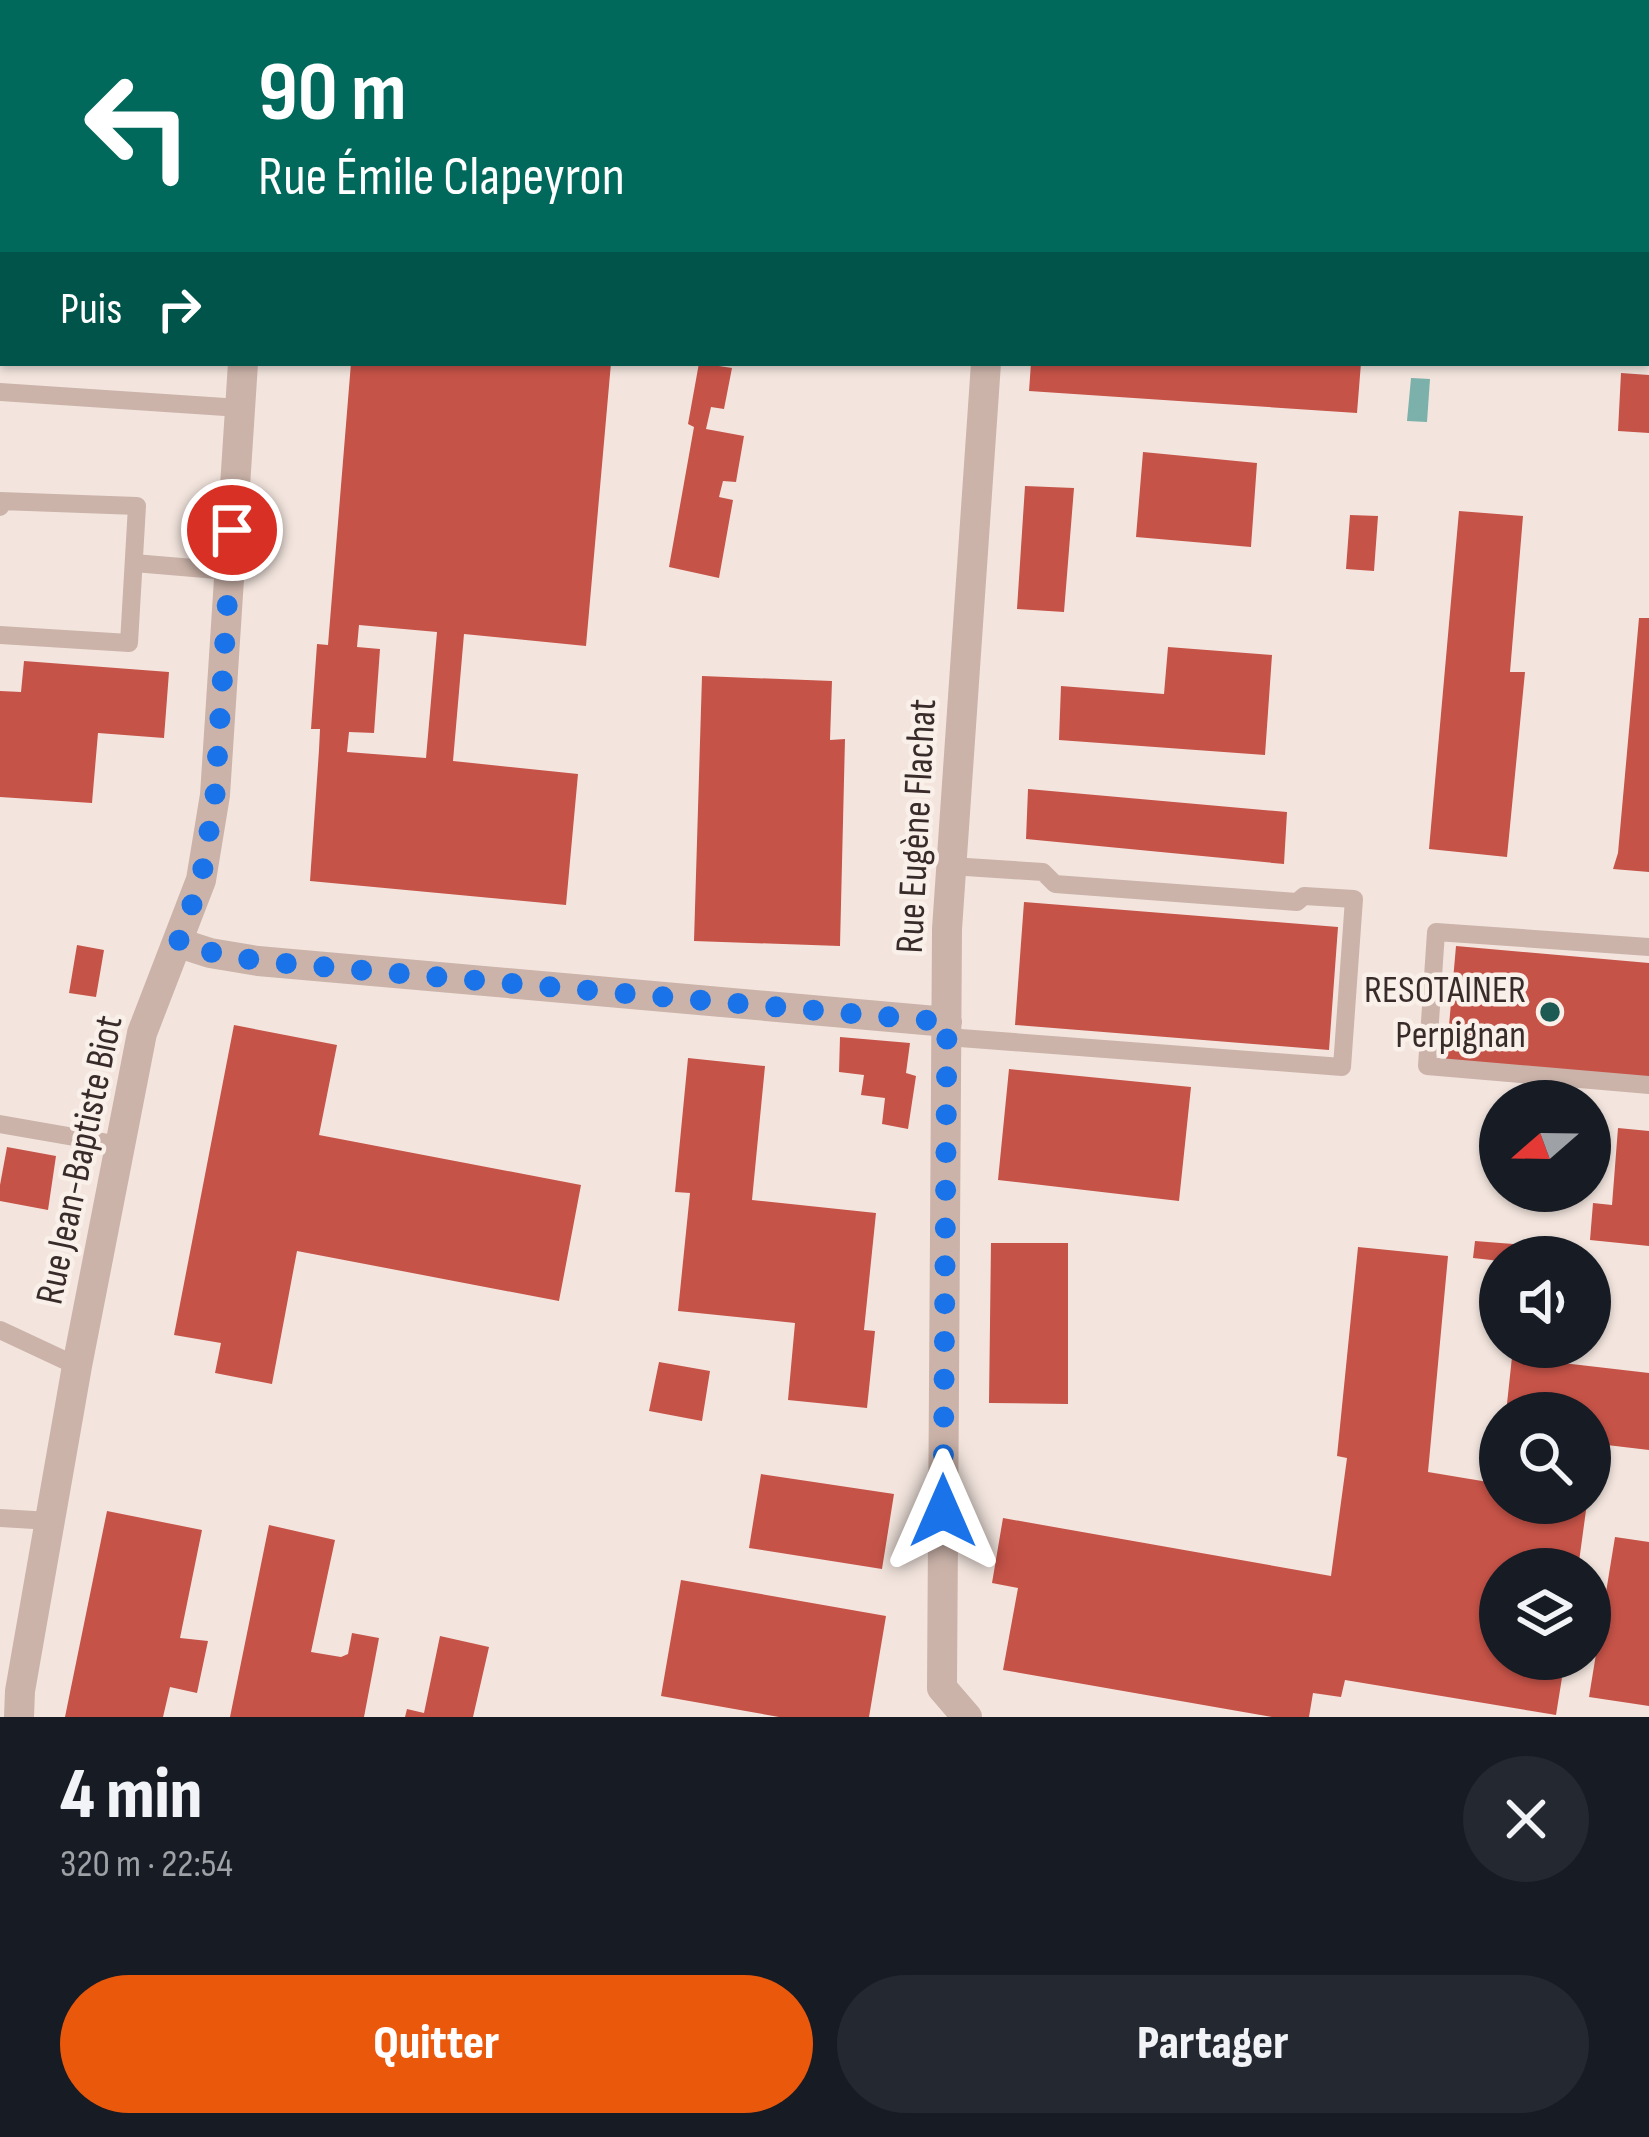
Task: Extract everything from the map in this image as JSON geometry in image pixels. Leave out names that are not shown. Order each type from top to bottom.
[{"type":"street","name":"Rue Jean-Baptiste Biot","points":[[11,1702],[51,1521],[142,1034],[201,880],[215,795],[243,366]]},
{"type":"street","name":"Rue Eugène Flachat","points":[[967,1717],[943,1688],[947,928],[986,366]]},
{"type":"street","points":[[178,943],[258,961],[947,1030]]},
{"type":"lane","points":[[0,392],[240,408]]},
{"type":"lane","points":[[0,507],[1,501],[137,506],[129,644],[0,635]]},
{"type":"lane","points":[[134,563],[230,571]]},
{"type":"lane","points":[[947,1030],[1342,1067],[1354,898],[1304,896],[1297,902],[1055,884],[1043,872],[952,866]]},
{"type":"lane","points":[[1649,947],[1436,932],[1427,1066],[1649,1085]]},
{"type":"lane","points":[[0,1124],[120,1145]]},
{"type":"lane","points":[[0,1330],[77,1366]]},
{"type":"lane","points":[[3,1520],[51,1521]]},
{"type":"water","points":[[1411,378],[1430,379],[1427,422],[1407,421]]},
{"type":"building","points":[[351,366],[611,366],[586,646],[464,634],[453,761],[578,774],[566,905],[310,881],[320,729],[311,729],[317,644],[328,645]],"holes":[[[359,625],[437,632],[426,758],[347,752],[349,732],[374,733],[380,649],[357,647]]]},
{"type":"building","points":[[698,366],[732,368],[724,409],[711,407],[706,429],[744,436],[736,482],[723,481],[719,497],[733,500],[719,578],[669,567],[694,427],[688,424]]},
{"type":"building","points":[[1031,366],[1361,366],[1357,413],[1029,391]]},
{"type":"building","points":[[1621,373],[1649,375],[1649,433],[1618,431]]},
{"type":"building","points":[[1143,452],[1257,463],[1251,547],[1136,537]]},
{"type":"building","points":[[1025,486],[1074,488],[1064,612],[1017,609]]},
{"type":"building","points":[[1459,511],[1523,516],[1510,672],[1525,672],[1507,857],[1429,849]]},
{"type":"building","points":[[1350,515],[1378,516],[1374,571],[1346,569]]},
{"type":"building","points":[[1639,618],[1649,618],[1649,872],[1613,869]]},
{"type":"building","points":[[1168,647],[1272,655],[1265,755],[1059,740],[1061,686],[1164,694]]},
{"type":"building","points":[[24,661],[169,672],[164,738],[98,733],[92,803],[0,797],[0,691],[21,692]]},
{"type":"building","points":[[702,676],[832,681],[830,740],[845,739],[840,946],[694,941]]},
{"type":"building","points":[[1028,789],[1287,812],[1284,864],[1026,839]]},
{"type":"building","points":[[1024,902],[1338,927],[1329,1050],[1015,1025]]},
{"type":"building","points":[[77,945],[104,950],[96,997],[69,993]]},
{"type":"building","name":"RESOTAINER Perpignan","points":[[1456,946],[1649,963],[1649,1078],[1446,1060]]},
{"type":"building","points":[[234,1025],[337,1045],[319,1135],[581,1185],[559,1301],[297,1251],[272,1384],[215,1373],[221,1343],[174,1335]]},
{"type":"building","points":[[840,1037],[910,1043],[906,1073],[916,1076],[908,1129],[882,1124],[885,1098],[861,1095],[864,1075],[839,1072]]},
{"type":"building","points":[[688,1058],[765,1066],[752,1200],[876,1213],[864,1330],[875,1331],[867,1408],[788,1400],[795,1323],[678,1311],[690,1193],[675,1192]]},
{"type":"building","points":[[1009,1069],[1191,1087],[1179,1201],[998,1180]]},
{"type":"building","points":[[1618,1128],[1649,1131],[1649,1246],[1590,1236],[1592,1212],[1611,1212]]},
{"type":"building","points":[[7,1147],[56,1156],[48,1210],[0,1201]]},
{"type":"building","points":[[991,1243],[1068,1243],[1068,1404],[989,1403]]},
{"type":"building","points":[[1358,1247],[1448,1256],[1428,1472],[1479,1480],[1479,1524],[1584,1524],[1581,1548],[1479,1548],[1479,1680],[1562,1680],[1556,1715],[1345,1680],[1341,1697],[1313,1693],[1309,1717],[1272,1717],[1003,1670],[1018,1588],[992,1583],[1003,1518],[1331,1576],[1347,1458],[1337,1456]]},
{"type":"building","points":[[659,1362],[710,1371],[702,1421],[649,1411]]},
{"type":"building","points":[[1511,1368],[1649,1373],[1649,1450],[1611,1445],[1611,1392],[1508,1392]]},
{"type":"building","points":[[761,1474],[894,1494],[882,1569],[749,1548]]},
{"type":"building","points":[[107,1511],[202,1530],[180,1638],[208,1641],[197,1693],[170,1687],[163,1717],[65,1717]]},
{"type":"building","points":[[269,1525],[335,1540],[311,1652],[341,1657],[348,1654],[352,1633],[379,1638],[364,1717],[230,1717]]},
{"type":"building","points":[[1615,1537],[1649,1542],[1649,1706],[1589,1697],[1592,1680],[1611,1680]]},
{"type":"building","points":[[681,1580],[886,1616],[869,1717],[779,1717],[661,1696]]},
{"type":"building","points":[[440,1636],[489,1647],[473,1717],[405,1717],[407,1709],[424,1713]]},
{"type":"place","name":"RESOTAINER Perpignan","points":[[1550,1012]]},
{"type":"route","points":[[232,530],[215,795],[201,880],[178,943],[258,961],[947,1022],[943,1511]]}]
